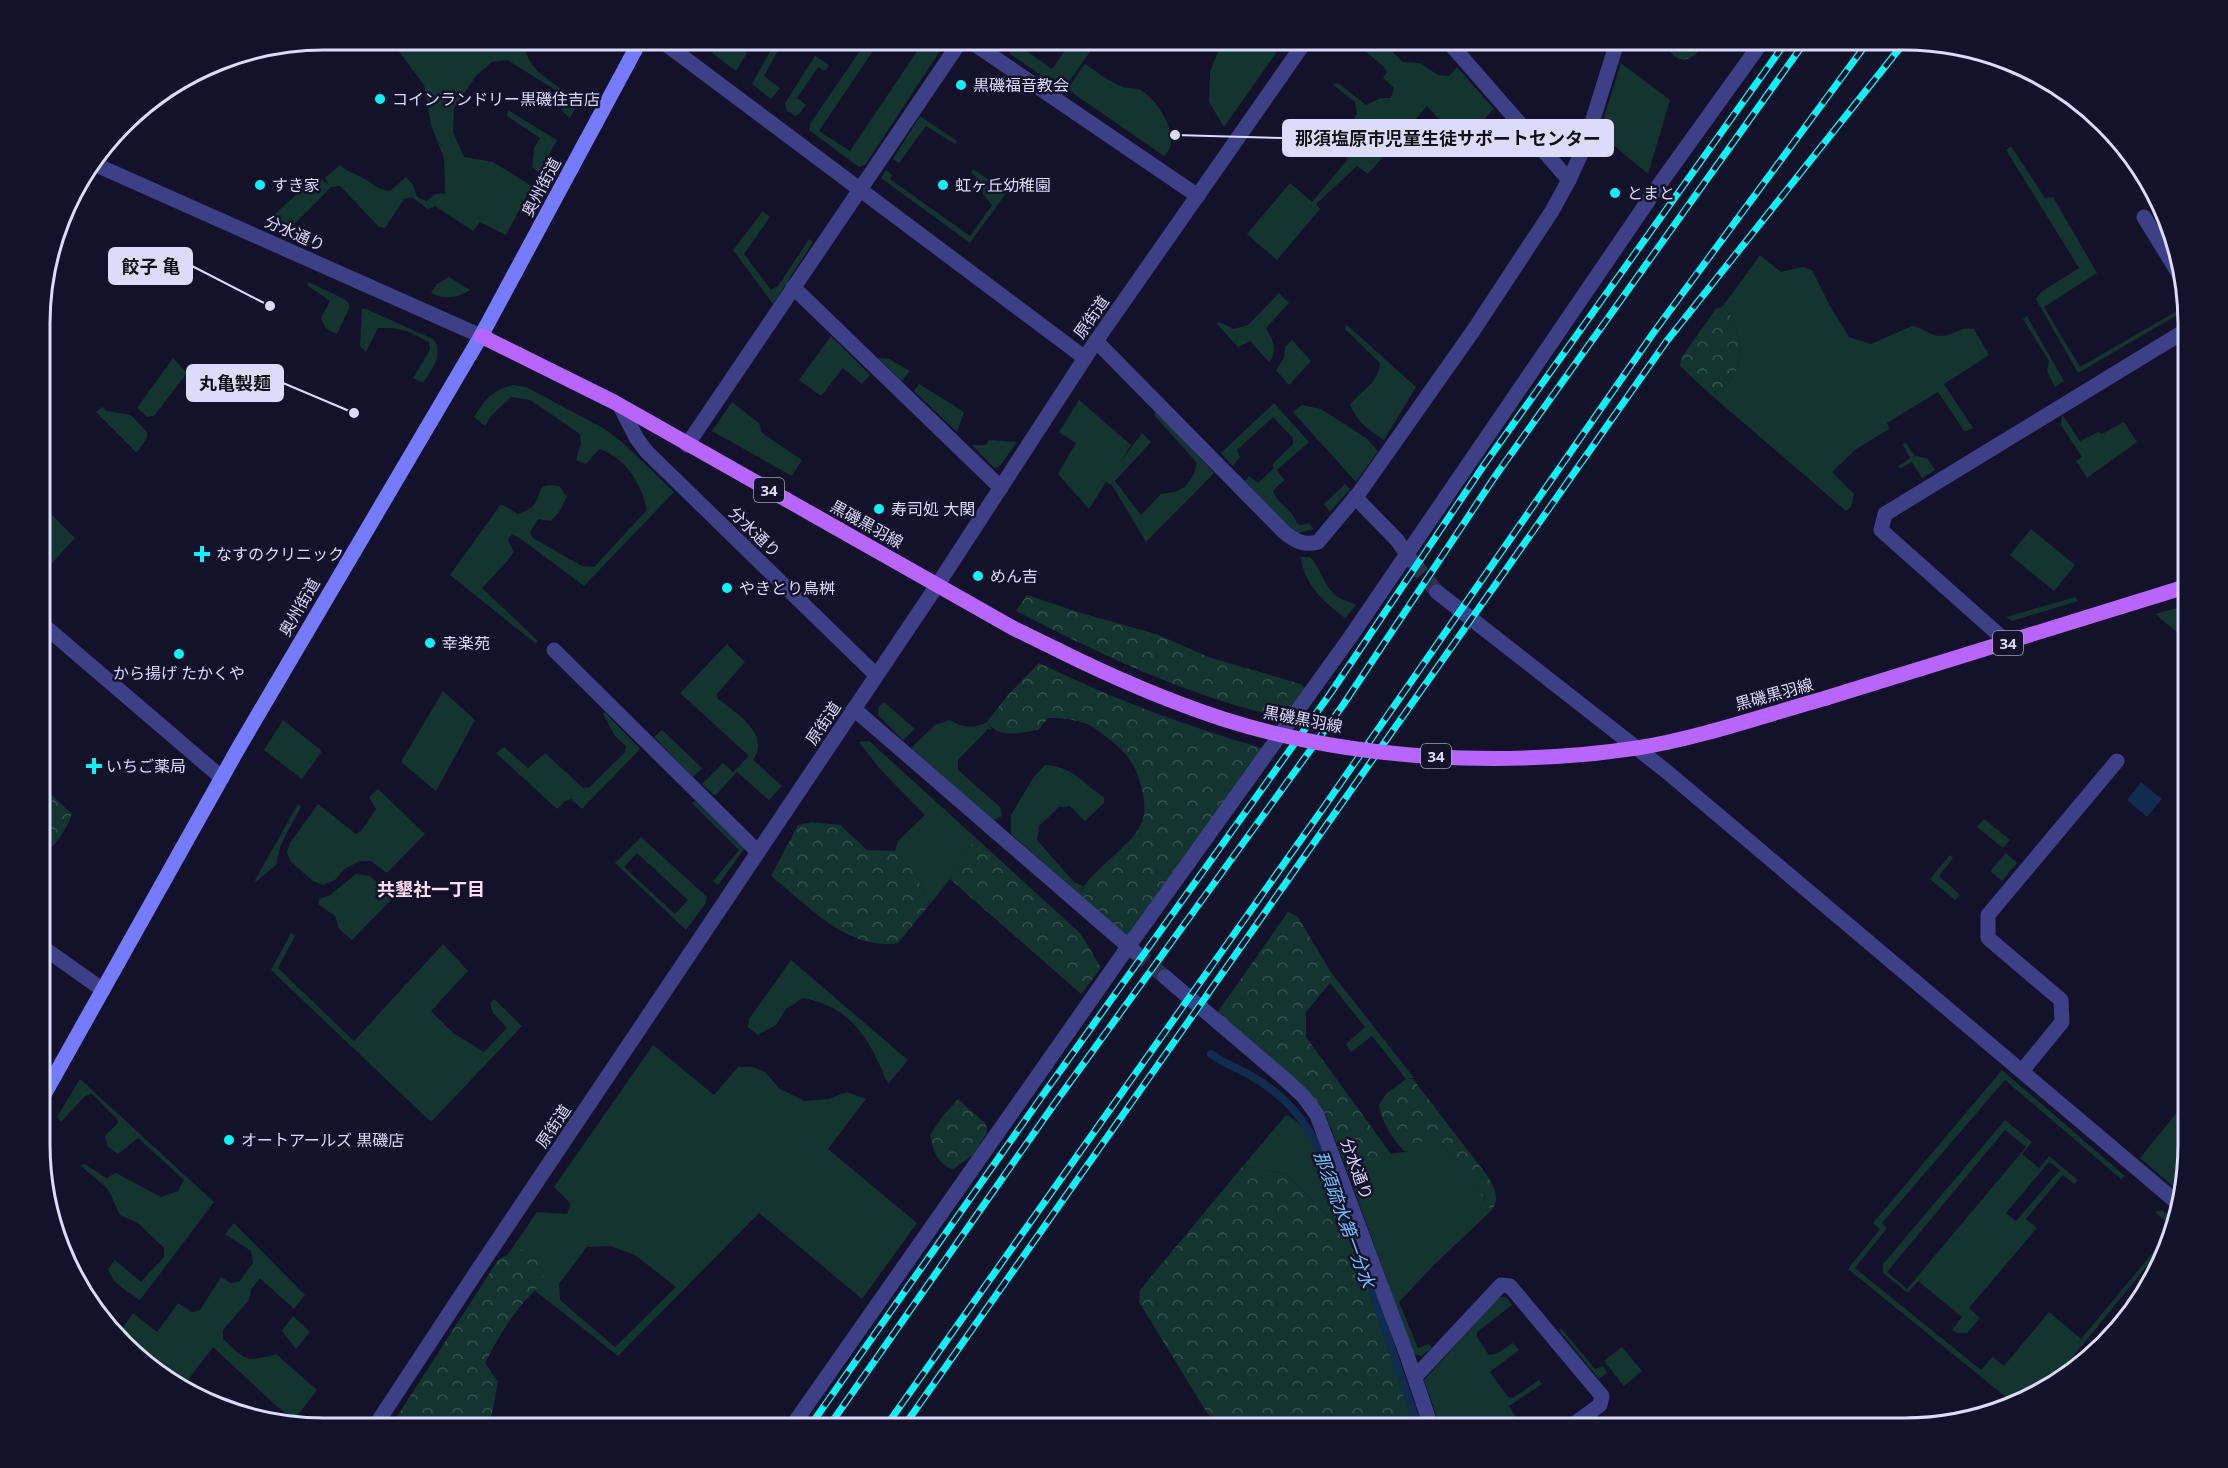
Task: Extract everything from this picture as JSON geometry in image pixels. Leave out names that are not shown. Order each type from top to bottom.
[{"type":"main road","name":"奥州街道","points":[[50,1084],[324,599],[481,336],[635,50]]},
{"type":"main road","name":"黒磯黒羽線","points":[[481,336],[620,406],[1013,628],[1119,680],[1224,719],[1266,731],[1387,752],[1434,756],[1545,758],[1638,748],[1679,739],[1826,698],[2178,589]]},
{"type":"street","points":[[674,50],[1085,358]]},
{"type":"street","points":[[687,445],[954,50]]},
{"type":"street","points":[[983,50],[1198,196]]},
{"type":"street","name":"原街道","points":[[380,1418],[938,584],[1096,341],[1299,50]]},
{"type":"street","points":[[1456,50],[1569,180]]},
{"type":"street","points":[[1096,341],[1293,540],[1304,544],[1318,542],[1355,497],[1473,331],[1552,211],[1585,145],[1615,50]]},
{"type":"street","points":[[798,1418],[1352,636],[1410,558],[1659,185],[1756,50]]},
{"type":"street","name":"分水通り","points":[[99,166],[481,336]]},
{"type":"street","points":[[2144,217],[2171,261]]},
{"type":"street","points":[[793,287],[1001,488]]},
{"type":"street","points":[[2008,643],[1881,530],[1885,514],[2178,335]]},
{"type":"street","name":"分水通り","points":[[620,406],[637,439],[647,452],[876,675]]},
{"type":"street","points":[[1355,497],[1397,540],[1410,558]]},
{"type":"street","points":[[1437,592],[1666,771],[2173,1199]]},
{"type":"street","points":[[50,630],[222,778]]},
{"type":"street","points":[[554,650],[758,852]]},
{"type":"street","points":[[854,709],[1131,950]]},
{"type":"street","points":[[2022,1071],[2062,1022],[2061,1000],[1988,938],[1988,915],[2117,760]]},
{"type":"street","points":[[50,952],[103,990]]},
{"type":"street","name":"分水通り","points":[[1165,977],[1286,1080],[1304,1097],[1317,1115],[1428,1418]]},
{"type":"street","points":[[1415,1377],[1501,1285],[1510,1286],[1602,1396],[1600,1405],[1582,1418]]},
{"type":"green space","points":[[398,50],[526,50],[537,70],[580,99],[570,118],[561,110],[565,96],[507,60],[492,62],[476,76],[454,108],[453,132],[464,157],[493,162],[532,186],[506,235],[480,222],[473,231],[435,206],[428,209],[412,197],[404,199],[385,228],[379,227],[340,186],[331,187],[288,231],[267,221],[317,176],[329,185],[325,178],[340,165],[378,188],[390,191],[406,177],[413,185],[417,197],[426,201],[436,194],[445,193],[444,158],[431,125],[424,85]]},
{"type":"green space","points":[[714,50],[743,50],[747,53],[736,71],[712,53]]},
{"type":"green space","points":[[771,50],[778,50],[764,76],[780,88],[771,99],[752,84]]},
{"type":"green space","points":[[860,50],[874,50],[819,131],[850,151],[918,50],[941,50],[865,165],[859,167],[809,130],[810,124]]},
{"type":"green space","points":[[1009,50],[1025,50],[1052,69],[1065,50],[1091,50],[1063,90],[1010,54]]},
{"type":"green space","points":[[1219,50],[1278,50],[1224,127],[1209,102],[1210,72]]},
{"type":"green space","points":[[1364,50],[1390,50],[1403,62],[1420,63],[1438,75],[1449,76],[1457,67],[1494,109],[1461,144],[1427,106],[1368,174],[1357,166],[1316,204],[1320,209],[1277,260],[1247,234],[1290,183],[1312,202],[1348,159],[1327,141],[1357,114],[1355,102],[1332,84],[1338,83],[1366,105],[1381,98],[1391,98],[1394,88],[1383,78],[1387,72]]},
{"type":"green space","points":[[1668,50],[1699,50],[1688,59],[1680,59]]},
{"type":"green space","points":[[815,56],[829,65],[825,71],[818,67],[797,98],[806,105],[795,116],[787,111],[785,103]]},
{"type":"green space","points":[[1621,63],[1670,100],[1648,174],[1599,133]]},
{"type":"green space","points":[[1085,64],[1116,84],[1140,90],[1154,102],[1170,130],[1169,149],[1164,156],[1067,89]]},
{"type":"green space","points":[[508,110],[557,140],[539,173],[532,167],[534,148],[540,138],[507,116]]},
{"type":"green space","points":[[920,116],[957,141],[955,144],[926,126],[899,163],[893,159]]},
{"type":"green space","points":[[1570,125],[1579,134],[1572,154],[1562,157],[1553,146]]},
{"type":"green space","points":[[2011,146],[2045,198],[2053,197],[2097,273],[2044,307],[2080,367],[2178,310],[2178,315],[2078,373],[2036,299],[2041,292],[2079,268],[2006,150]]},
{"type":"green space","points":[[973,169],[1007,192],[970,243],[881,178],[886,170],[892,175],[890,179],[970,236],[992,205],[983,194],[983,183],[971,173]]},
{"type":"green space","points":[[763,211],[770,217],[744,254],[771,290],[778,286],[809,239],[813,242],[773,304],[733,250]]},
{"type":"green space","points":[[1760,255],[1781,272],[1802,267],[1812,270],[1849,337],[1871,344],[1912,326],[1940,336],[1964,329],[1974,329],[1989,355],[1944,384],[1973,428],[1965,432],[1938,392],[1887,423],[1889,429],[1855,450],[1832,472],[1854,494],[1851,507],[1846,511],[1710,394],[1725,387],[1738,368],[1741,344],[1731,315],[1723,306]]},
{"type":"green space","points":[[449,277],[470,290],[451,297],[441,297],[431,293],[437,284]]},
{"type":"green space","points":[[309,282],[346,300],[350,306],[337,334],[326,329],[321,318],[330,301],[307,285]]},
{"type":"green space","points":[[1279,293],[1289,303],[1266,328],[1274,349],[1269,362],[1250,341],[1238,347],[1216,323],[1219,322],[1234,329],[1248,325]]},
{"type":"green space","points":[[1723,306],[1731,315],[1741,344],[1738,368],[1725,387],[1710,394],[1680,366],[1681,358],[1716,309]]},
{"type":"green space","points":[[362,309],[433,339],[438,350],[436,361],[423,383],[413,378],[430,350],[429,342],[409,332],[393,328],[378,328],[366,352],[360,346]]},
{"type":"green space","points":[[2027,316],[2064,381],[2055,387],[2047,371],[2049,361],[2023,319]]},
{"type":"green space","points":[[1347,325],[1416,387],[1384,440],[1364,425],[1350,405],[1373,382],[1380,363],[1345,329]]},
{"type":"green space","points":[[831,336],[870,375],[862,384],[843,368],[821,396],[799,380]]},
{"type":"green space","points":[[1292,340],[1311,361],[1289,385],[1276,370],[1284,358],[1285,347]]},
{"type":"green space","points":[[173,358],[187,373],[154,416],[147,417],[137,408]]},
{"type":"green space","points":[[878,358],[889,359],[910,371],[902,381]]},
{"type":"green space","points":[[919,384],[964,412],[957,432],[914,391]]},
{"type":"green space","points":[[513,385],[526,387],[603,428],[622,442],[674,492],[584,586],[512,534],[508,540],[514,552],[482,588],[538,641],[535,643],[450,575],[501,504],[518,514],[532,507],[542,487],[559,486],[567,497],[559,512],[551,521],[538,519],[530,533],[533,538],[582,566],[594,567],[647,510],[641,490],[624,465],[609,453],[599,449],[586,464],[576,460],[581,443],[580,434],[530,400],[511,397],[491,416],[485,426],[474,417],[490,396]]},
{"type":"green space","points":[[1079,400],[1131,445],[1119,464],[1142,433],[1151,442],[1115,481],[1141,515],[1161,494],[1185,487],[1194,474],[1197,463],[1154,415],[1156,411],[1214,473],[1146,542],[1112,485],[1106,482],[1089,509],[1058,474],[1076,443],[1059,432]]},
{"type":"green space","points":[[732,402],[759,423],[762,433],[802,460],[792,476],[712,431]]},
{"type":"green space","points":[[1274,403],[1309,442],[1277,470],[1284,480],[1273,491],[1278,500],[1292,514],[1297,524],[1309,523],[1314,529],[1298,533],[1289,527],[1245,481],[1249,476],[1258,483],[1274,468],[1272,465],[1293,444],[1293,438],[1273,417],[1237,450],[1240,457],[1233,466],[1221,453]]},
{"type":"green space","points":[[1302,405],[1321,409],[1366,438],[1378,451],[1356,482],[1293,412]]},
{"type":"green space","points":[[102,407],[107,411],[131,415],[147,432],[147,438],[138,451],[136,452],[96,412]]},
{"type":"green space","points":[[2062,414],[2080,441],[2098,432],[2102,434],[2124,422],[2137,442],[2087,478],[2076,461],[2082,457],[2061,425]]},
{"type":"green space","points":[[989,440],[1017,442],[1000,466],[994,468],[972,445],[986,445]]},
{"type":"green space","points":[[1905,442],[1915,456],[1927,458],[1935,470],[1922,478],[1912,462],[1901,468],[1897,467],[1910,458],[1903,445]]},
{"type":"green space","points":[[1345,484],[1350,489],[1330,512],[1324,504]]},
{"type":"green space","points":[[50,513],[75,538],[50,565]]},
{"type":"green space","points":[[2031,529],[2075,565],[2054,591],[2010,555]]},
{"type":"green space","points":[[1301,557],[1309,557],[1313,561],[1334,594],[1356,605],[1345,618],[1316,592],[1306,576]]},
{"type":"green space","points":[[1027,595],[1156,634],[1211,658],[1301,684],[1306,689],[1286,718],[1216,699],[1148,674],[1016,611]]},
{"type":"green space","points":[[2075,597],[2078,601],[2012,621],[2006,617]]},
{"type":"green space","points":[[2178,608],[2178,633],[2155,614]]},
{"type":"green space","points":[[727,644],[745,662],[717,694],[718,699],[742,717],[755,733],[758,751],[753,760],[782,786],[769,800],[737,772],[715,796],[702,784],[723,763],[733,772],[749,756],[680,693]]},
{"type":"green space","points":[[1039,663],[1149,710],[1262,748],[1127,936],[1080,895],[1092,877],[1137,832],[1142,822],[1144,798],[1132,763],[1125,753],[1110,740],[1093,727],[1079,721],[1048,718],[1038,730],[1010,734],[992,728],[987,722],[1007,696]]},
{"type":"green space","points":[[443,691],[475,720],[436,791],[401,762]]},
{"type":"green space","points":[[884,702],[915,729],[903,740],[878,715],[879,706]]},
{"type":"green space","points":[[605,712],[640,749],[582,809],[571,799],[557,809],[496,753],[504,747],[528,768],[545,753],[583,788],[590,787],[625,752],[626,746],[615,736],[603,714]]},
{"type":"green space","points":[[283,720],[322,751],[302,779],[264,750]]},
{"type":"green space","points":[[950,720],[969,727],[987,722],[992,730],[988,729],[958,760],[958,770],[1000,807],[1002,816],[992,821],[911,748],[935,725]]},
{"type":"green space","points":[[662,730],[702,768],[693,777],[654,737]]},
{"type":"green space","points":[[869,741],[977,839],[957,861],[950,879],[930,904],[916,875],[895,851],[898,841],[925,815],[880,769],[859,742]]},
{"type":"green space","points":[[1045,765],[1071,772],[1104,797],[1104,803],[1085,821],[1070,806],[1059,807],[1039,826],[1037,840],[1074,882],[1083,886],[1080,895],[1011,834],[1011,815],[1033,778]]},
{"type":"green space","points":[[378,789],[425,834],[387,873],[371,861],[360,861],[344,869],[335,880],[322,885],[313,881],[291,862],[287,853],[290,843],[318,804],[356,834],[361,831],[376,809],[369,797]]},
{"type":"green space","points":[[50,793],[72,814],[60,837],[51,847]]},
{"type":"green space","points":[[695,801],[744,849],[718,885],[713,881],[739,850],[692,803]]},
{"type":"green space","points":[[298,804],[301,807],[281,844],[276,865],[256,882],[255,880]]},
{"type":"green space","points":[[1984,819],[2010,840],[2003,848],[1977,827]]},
{"type":"green space","points":[[812,822],[840,825],[867,850],[895,851],[916,875],[930,904],[898,943],[879,944],[845,933],[814,912],[771,876],[798,825]]},
{"type":"green space","points":[[641,837],[707,897],[705,904],[686,930],[615,863]],"holes":[[[637,853],[688,900],[675,914],[624,867]]]},
{"type":"green space","points":[[977,839],[1081,934],[1101,968],[1081,994],[950,879],[957,861]]},
{"type":"green space","points":[[2006,853],[2017,863],[2002,881],[1990,871]]},
{"type":"green space","points":[[1950,855],[1953,858],[1939,876],[1960,895],[1955,900],[1930,879]]},
{"type":"green space","points":[[356,874],[370,876],[394,897],[352,940],[339,929],[335,916],[318,904],[319,899],[330,895]]},
{"type":"green space","points":[[1288,912],[1298,917],[1330,971],[1330,983],[1306,1012],[1306,1037],[1391,1154],[1386,1164],[1352,1184],[1326,1115],[1313,1097],[1217,1013]]},
{"type":"green space","points":[[291,933],[295,936],[278,968],[354,1041],[443,944],[468,971],[431,1011],[453,1033],[484,1052],[507,1028],[493,1013],[490,1003],[494,999],[522,1026],[431,1122],[271,970]]},
{"type":"green space","points":[[791,960],[908,1060],[888,1084],[867,1041],[858,1029],[848,1018],[821,1003],[803,998],[786,1009],[776,1025],[758,1035],[748,1027],[749,1019]]},
{"type":"green space","points":[[1330,971],[1414,1078],[1406,1079],[1372,1036],[1351,1052],[1346,1044],[1365,1027],[1330,983]]},
{"type":"green space","points":[[653,1045],[714,1095],[738,1067],[753,1067],[765,1072],[780,1089],[805,1101],[829,1099],[847,1092],[866,1099],[828,1149],[917,1223],[862,1299],[759,1213],[618,1356],[501,1264],[537,1212],[567,1214],[571,1204],[554,1187]],"holes":[[[610,1246],[635,1255],[676,1287],[615,1347],[560,1300],[559,1284],[587,1247]]]},
{"type":"green space","points":[[2002,1070],[2125,1176],[2121,1179],[2005,1080],[1882,1223],[1887,1228],[1855,1268],[1981,1370],[1993,1357],[2004,1366],[2049,1312],[2081,1339],[2160,1244],[2154,1257],[2065,1367],[2042,1382],[2008,1398],[1848,1269],[1880,1229],[1873,1223]]},
{"type":"green space","points":[[80,1079],[214,1202],[140,1300],[117,1283],[108,1269],[115,1260],[141,1282],[164,1257],[164,1248],[138,1223],[120,1215],[108,1189],[80,1165],[85,1164],[106,1178],[116,1173],[161,1197],[178,1191],[184,1180],[138,1138],[118,1154],[107,1146],[105,1136],[118,1123],[117,1119],[92,1094],[85,1096],[61,1122],[57,1117]]},
{"type":"green space","points":[[1406,1079],[1413,1079],[1489,1178],[1496,1198],[1492,1210],[1435,1135],[1426,1134],[1416,1151],[1404,1151],[1392,1135],[1382,1118],[1379,1105],[1386,1094]]},
{"type":"green space","points":[[958,1099],[986,1124],[987,1133],[973,1155],[952,1170],[936,1156],[930,1135]]},
{"type":"green space","points":[[2178,1111],[2178,1163],[2175,1188],[2140,1158]]},
{"type":"green space","points":[[1286,1115],[1298,1123],[1318,1151],[1334,1189],[1350,1239],[1286,1174],[1243,1166]]},
{"type":"green space","points":[[2005,1120],[2032,1142],[2022,1154],[2039,1168],[2049,1156],[2078,1180],[2074,1184],[2063,1175],[2026,1219],[2037,1228],[1969,1308],[1980,1318],[1967,1333],[1957,1333],[1952,1330],[1962,1317],[1918,1281],[1908,1293],[1883,1273],[1883,1264]],"holes":[[[2005,1130],[2026,1147],[1907,1289],[1887,1272]],[[2049,1162],[2060,1170],[2016,1221],[2006,1213]]]},
{"type":"green space","points":[[1426,1133],[1435,1135],[1492,1210],[1399,1302],[1418,1348],[1429,1344],[1432,1348],[1421,1356],[1414,1354],[1352,1184],[1386,1164],[1391,1154],[1416,1150]]},
{"type":"green space","points":[[1243,1166],[1286,1174],[1350,1239],[1413,1418],[1211,1418],[1139,1302],[1140,1290]]},
{"type":"green space","points":[[2162,1210],[2169,1216],[2167,1223],[2155,1212]]},
{"type":"green space","points":[[234,1223],[305,1295],[294,1309],[260,1278],[251,1290],[249,1300],[223,1330],[223,1339],[246,1358],[276,1354],[317,1390],[296,1417],[289,1416],[272,1402],[213,1347],[186,1382],[143,1351],[122,1330],[133,1313],[157,1332],[178,1303],[192,1312],[200,1310],[221,1277],[231,1283],[240,1281],[253,1263],[251,1251],[225,1234]]},
{"type":"green space","points":[[518,1249],[537,1254],[544,1271],[542,1284],[510,1320],[485,1363],[498,1382],[491,1418],[396,1418],[498,1260]]},
{"type":"green space","points":[[1499,1297],[1506,1297],[1512,1305],[1477,1332],[1477,1337],[1489,1355],[1496,1354],[1513,1343],[1519,1350],[1490,1372],[1508,1397],[1513,1398],[1539,1380],[1542,1384],[1509,1406],[1516,1418],[1437,1418],[1424,1380]]},
{"type":"green space","points":[[293,1316],[310,1332],[296,1349],[282,1331]]},
{"type":"green space","points":[[1561,1328],[1595,1369],[1603,1366],[1607,1373],[1599,1379],[1559,1330]]},
{"type":"green space","points":[[1622,1347],[1642,1371],[1624,1386],[1604,1361]]},
{"type":"water","points":[[2141,782],[2162,799],[2147,817],[2127,800]]},
{"type":"waterway","name":"那須疏水第一分水","points":[[1211,1054],[1278,1094],[1300,1118],[1317,1145],[1333,1177],[1415,1418]]},
{"type":"tunnel","points":[[1413,562],[1437,592]]},
{"type":"tunnel","points":[[1135,952],[1165,977]]},
{"type":"railway","points":[[816,1418],[1045,1092],[1330,694],[1484,465],[1780,50]]},
{"type":"railway","points":[[835,1418],[1055,1103],[1343,705],[1496,475],[1799,50]]},
{"type":"railway","points":[[892,1418],[1324,807],[1654,332],[1862,50]]},
{"type":"railway","points":[[910,1418],[1666,342],[1898,50]]},
{"type":"place","name":"黒磯福音教会","points":[[961,85]]},
{"type":"place","name":"コインランドリー黒磯住吉店","points":[[380,99]]},
{"type":"place","name":"那須塩原市児童生徒サポートセンター","points":[[1175,135]]},
{"type":"place","name":"すき家","points":[[260,185]]},
{"type":"place","name":"虹ヶ丘幼稚園","points":[[943,185]]},
{"type":"place","name":"とまと","points":[[1615,193]]},
{"type":"place","name":"餃子 亀","points":[[270,306]]},
{"type":"place","name":"丸亀製麺","points":[[354,413]]},
{"type":"place","name":"寿司処 大関","points":[[879,509]]},
{"type":"place","name":"なすのクリニック","points":[[202,554]]},
{"type":"place","name":"めん吉","points":[[978,576]]},
{"type":"place","name":"やきとり鳥桝","points":[[727,588]]},
{"type":"place","name":"幸楽苑","points":[[430,643]]},
{"type":"place","name":"から揚げ たかくや","points":[[179,654]]},
{"type":"place","name":"いちご薬局","points":[[94,766]]},
{"type":"place","name":"オートアールズ 黒磯店","points":[[229,1140]]},
{"type":"district","name":"共墾社一丁目","points":[[431,889]]}]
